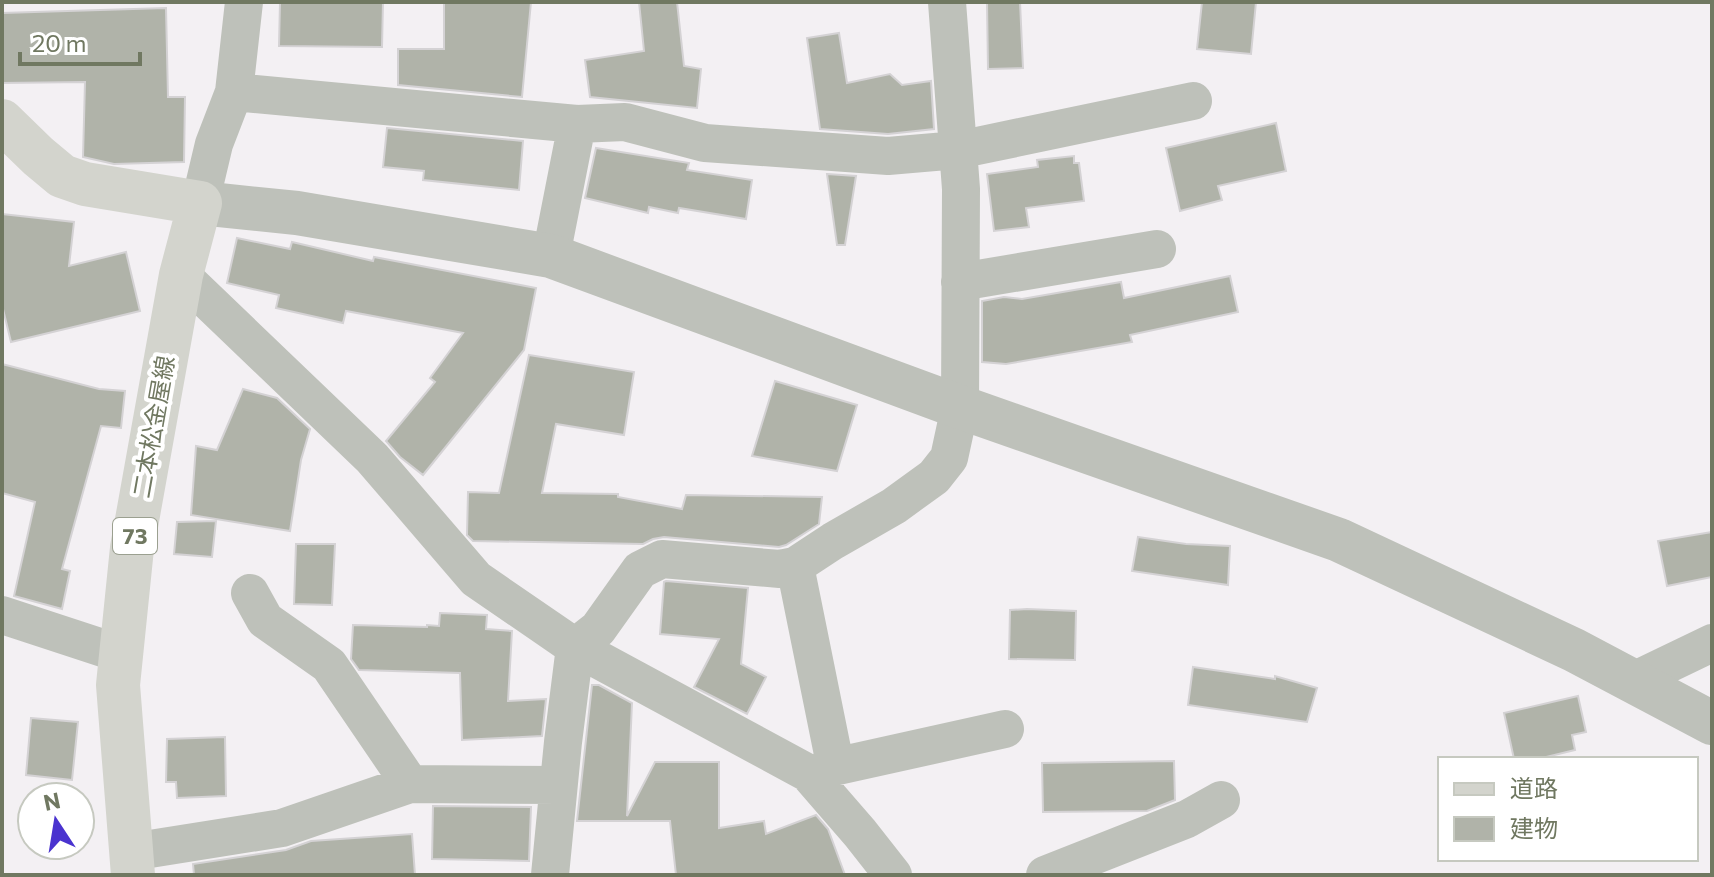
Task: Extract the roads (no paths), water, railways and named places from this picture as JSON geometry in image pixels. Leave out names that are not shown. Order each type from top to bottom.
[{"type":"main road","points":[[2,121],[62,176],[85,184],[200,203]]},
{"type":"main road","name":"二本松金屋線","points":[[132,863],[118,685],[121,654],[132,548],[181,275],[200,203]]},
{"type":"street","points":[[244,2],[234,92],[214,144],[200,203],[297,213],[551,256],[960,407],[1339,540],[1574,650],[1712,723]]},
{"type":"street","points":[[550,875],[575,647],[598,629],[640,570],[662,559],[780,569],[795,566],[894,506],[934,477],[949,458],[960,407],[961,189],[947,2]]},
{"type":"street","points":[[957,133],[971,86],[971,2]]},
{"type":"street","points":[[234,92],[577,124],[625,122],[705,143],[888,156],[957,133],[1193,101]]},
{"type":"street","points":[[551,256],[577,124]]},
{"type":"street","points":[[960,282],[1157,249]]},
{"type":"street","points":[[181,275],[372,458],[476,579],[575,647],[808,773],[826,779],[1005,729]]},
{"type":"street","points":[[795,566],[833,754],[826,779],[860,833],[893,875]]},
{"type":"street","points":[[250,593],[265,620],[329,665],[410,784]]},
{"type":"street","points":[[2,615],[121,654]]},
{"type":"street","points":[[1633,681],[1712,643]]},
{"type":"street","points":[[132,863],[282,828],[410,784],[558,785]]},
{"type":"street","points":[[1045,875],[1187,819],[1221,800]]}]
